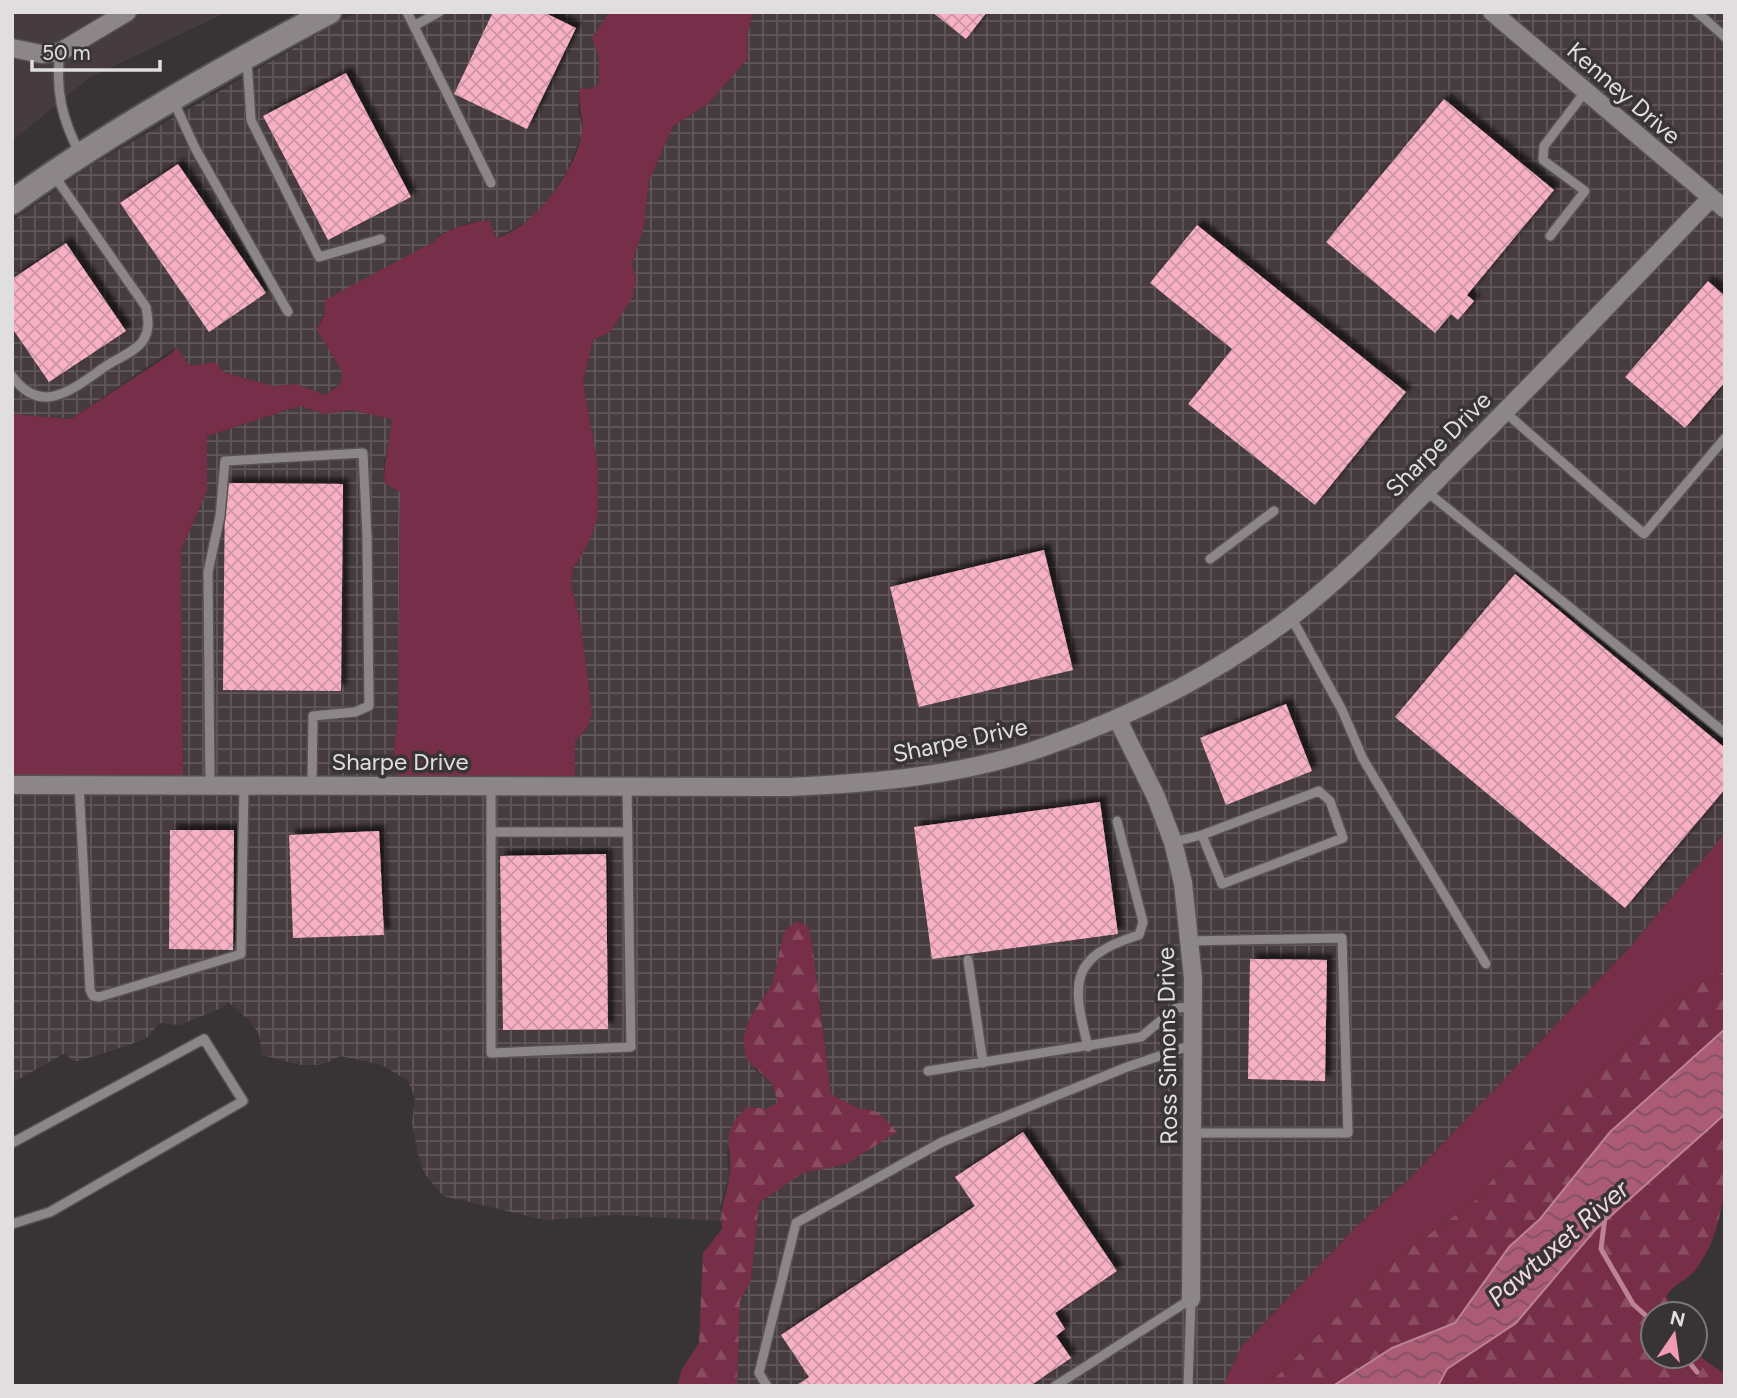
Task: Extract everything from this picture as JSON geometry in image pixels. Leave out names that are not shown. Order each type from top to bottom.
[{"type":"main road","points":[[12,202],[52,173],[172,98],[329,12]]},
{"type":"street","points":[[12,48],[41,54],[60,52],[127,12]]},
{"type":"street","name":"Kenney Drive","points":[[1492,12],[1725,209]]},
{"type":"street","name":"Sharpe Drive","points":[[12,785],[789,787],[905,780],[1004,759],[1117,718],[1191,682],[1291,617],[1345,572],[1506,412],[1711,198]]},
{"type":"street","name":"Ross Simons Drive","points":[[1117,718],[1156,797],[1173,842],[1183,883],[1192,1007],[1194,1133],[1191,1299]]},
{"type":"lane","points":[[407,12],[491,183]]},
{"type":"lane","points":[[414,26],[439,12]]},
{"type":"lane","points":[[1697,12],[1725,37]]},
{"type":"lane","points":[[60,52],[59,100],[64,122],[81,155]]},
{"type":"lane","points":[[247,56],[251,120],[319,257],[381,239]]},
{"type":"lane","points":[[1550,236],[1585,191],[1544,160],[1544,146],[1585,92]]},
{"type":"lane","points":[[172,98],[195,148],[288,312]]},
{"type":"lane","points":[[12,376],[23,391],[40,397],[61,396],[142,342],[149,327],[146,307],[52,173]]},
{"type":"lane","points":[[1506,412],[1644,534],[1725,438]]},
{"type":"lane","points":[[210,785],[208,572],[220,516],[225,461],[363,453],[369,706],[355,712],[313,716],[312,785]]},
{"type":"lane","points":[[1426,491],[1725,733]]},
{"type":"lane","points":[[1210,559],[1274,511]]},
{"type":"lane","points":[[1291,617],[1342,710],[1363,759],[1486,964]]},
{"type":"lane","points":[[79,785],[90,990],[93,996],[99,997],[241,954],[244,785]]},
{"type":"lane","points":[[491,786],[491,1053],[631,1047],[627,785]]},
{"type":"lane","points":[[1173,842],[1202,835],[1319,791],[1330,801],[1343,838],[1222,884],[1202,835]]},
{"type":"lane","points":[[1088,1047],[1077,1005],[1079,977],[1089,958],[1111,944],[1139,935],[1143,922],[1117,821]]},
{"type":"lane","points":[[491,832],[628,832]]},
{"type":"lane","points":[[1189,941],[1342,938],[1348,1133],[1194,1133]]},
{"type":"lane","points":[[968,960],[983,1063]]},
{"type":"lane","points":[[928,1071],[1141,1037],[1176,1008],[1192,1007]]},
{"type":"lane","points":[[12,1143],[204,1038],[243,1101],[50,1212],[12,1224]]},
{"type":"lane","points":[[766,1386],[759,1373],[796,1223],[942,1142],[1127,1067],[1192,1045]]},
{"type":"lane","points":[[1055,1386],[1191,1299]]},
{"type":"lane","name":"Ross Simons Drive","points":[[1188,1386],[1191,1299]]},
{"type":"shaded area","points":[[12,12],[227,12],[89,78],[12,141]]},
{"type":"shaded area","points":[[356,12],[609,12],[592,38],[599,58],[599,83],[593,88],[580,89],[578,108],[583,131],[566,173],[537,216],[496,238],[472,221],[439,235],[435,241],[326,307],[317,330],[343,373],[340,383],[324,395],[296,384],[274,386],[225,373],[214,362],[190,366],[176,347],[71,419],[12,414],[12,221],[92,165]]},
{"type":"shaded area","points":[[753,12],[1725,12],[1725,833],[1632,945],[1410,1178],[1358,1225],[1242,1346],[1223,1386],[737,1386],[740,1301],[751,1280],[759,1203],[803,1173],[846,1164],[878,1112],[858,1108],[831,1095],[812,943],[808,932],[784,932],[772,984],[748,1021],[755,1070],[772,1084],[778,1103],[766,1109],[747,1107],[727,1152],[729,1177],[720,1206],[721,1221],[615,1215],[545,1220],[443,1196],[424,1173],[412,1123],[415,1098],[408,1081],[382,1065],[340,1056],[322,1065],[301,1065],[262,1055],[259,1035],[250,1021],[228,1002],[222,1008],[180,1025],[159,1023],[148,1037],[79,1061],[72,1061],[65,1053],[12,1083],[12,784],[183,782],[181,550],[207,491],[207,436],[300,406],[324,414],[350,410],[392,418],[388,452],[384,458],[384,482],[400,492],[398,717],[394,748],[575,783],[575,741],[587,728],[581,625],[571,584],[572,571],[590,540],[598,516],[598,465],[583,383],[593,340],[610,332],[636,279],[632,264],[644,226],[649,181],[673,126],[708,104],[748,58],[747,36]]},
{"type":"green space","points":[[609,12],[753,12],[747,36],[748,58],[708,104],[673,126],[649,181],[644,226],[632,264],[636,279],[633,297],[610,332],[593,340],[583,383],[598,465],[598,516],[590,540],[572,571],[571,584],[581,625],[592,714],[587,728],[575,741],[575,783],[397,779],[394,748],[398,717],[400,492],[384,483],[392,419],[350,410],[324,414],[300,406],[207,436],[207,491],[181,550],[183,783],[12,784],[12,414],[71,419],[172,353],[176,347],[190,366],[215,362],[225,373],[274,386],[296,384],[325,395],[340,384],[343,373],[317,330],[324,315],[325,300],[459,227],[489,220],[496,238],[510,232],[525,223],[551,196],[572,163],[578,147],[582,128],[580,89],[593,88],[599,83],[599,58],[592,38]]},
{"type":"green space","points":[[1725,833],[1725,971],[1696,986],[1657,1015],[1500,1170],[1476,1200],[1395,1259],[1267,1386],[1223,1386],[1242,1346],[1358,1225],[1410,1178],[1632,945]]},
{"type":"green space","points":[[796,921],[808,926],[812,943],[831,1094],[858,1108],[878,1112],[897,1132],[846,1164],[803,1173],[759,1203],[751,1280],[740,1301],[737,1386],[677,1386],[682,1369],[699,1343],[703,1253],[722,1229],[722,1208],[730,1168],[729,1134],[747,1107],[766,1109],[778,1102],[772,1084],[746,1059],[743,1040],[748,1021],[772,984],[784,932]]},
{"type":"green space","points":[[1725,971],[1725,1029],[1610,1132],[1540,1219],[1509,1247],[1455,1323],[1392,1348],[1333,1386],[1267,1386],[1395,1259],[1476,1200],[1500,1170],[1657,1015],[1696,986]]},
{"type":"green space","points":[[1725,1114],[1725,1174],[1715,1232],[1697,1268],[1673,1288],[1666,1297],[1668,1300],[1639,1300],[1639,1370],[1709,1370],[1709,1363],[1725,1374],[1725,1386],[1438,1386],[1447,1369],[1516,1323],[1595,1230]]},
{"type":"water","name":"Pawtuxet River","points":[[1725,1029],[1725,1114],[1595,1230],[1516,1323],[1447,1369],[1438,1386],[1333,1386],[1392,1348],[1455,1323],[1509,1247],[1540,1219],[1610,1132]]},
{"type":"building","points":[[493,12],[543,12],[576,28],[527,129],[454,94]]},
{"type":"building","points":[[932,12],[987,12],[966,39]]},
{"type":"building","points":[[346,73],[411,197],[328,240],[263,116]]},
{"type":"building","points":[[1444,99],[1554,190],[1467,295],[1474,301],[1458,320],[1451,314],[1435,333],[1326,242]]},
{"type":"building","points":[[178,164],[266,293],[209,332],[120,203]]},
{"type":"building","points":[[1197,225],[1406,392],[1315,505],[1188,404],[1232,349],[1150,283]]},
{"type":"building","points":[[66,243],[126,331],[49,382],[12,328],[12,279]]},
{"type":"building","points":[[1708,281],[1725,296],[1725,382],[1685,428],[1625,377]]},
{"type":"building","points":[[225,483],[343,484],[341,691],[223,690]]},
{"type":"building","points":[[1044,550],[1073,670],[919,707],[890,587]]},
{"type":"building","points":[[1515,574],[1725,748],[1725,789],[1625,908],[1395,717]]},
{"type":"building","points":[[1286,704],[1312,771],[1226,805],[1200,738]]},
{"type":"building","points":[[1100,802],[1118,934],[932,959],[914,827]]},
{"type":"building","points":[[170,830],[234,830],[233,950],[169,949]]},
{"type":"building","points":[[379,831],[384,935],[293,938],[289,835]]},
{"type":"building","points":[[606,854],[608,1029],[503,1030],[500,856]]},
{"type":"building","points":[[1250,959],[1327,960],[1325,1081],[1248,1079]]},
{"type":"building","points":[[1023,1132],[1117,1271],[1055,1313],[1065,1329],[1056,1336],[1071,1358],[1030,1386],[795,1386],[809,1377],[781,1335],[975,1206],[955,1177]]},
{"type":"waterway","name":"Pawtuxet River","points":[[1605,1217],[1601,1249],[1633,1304],[1639,1309]]}]
